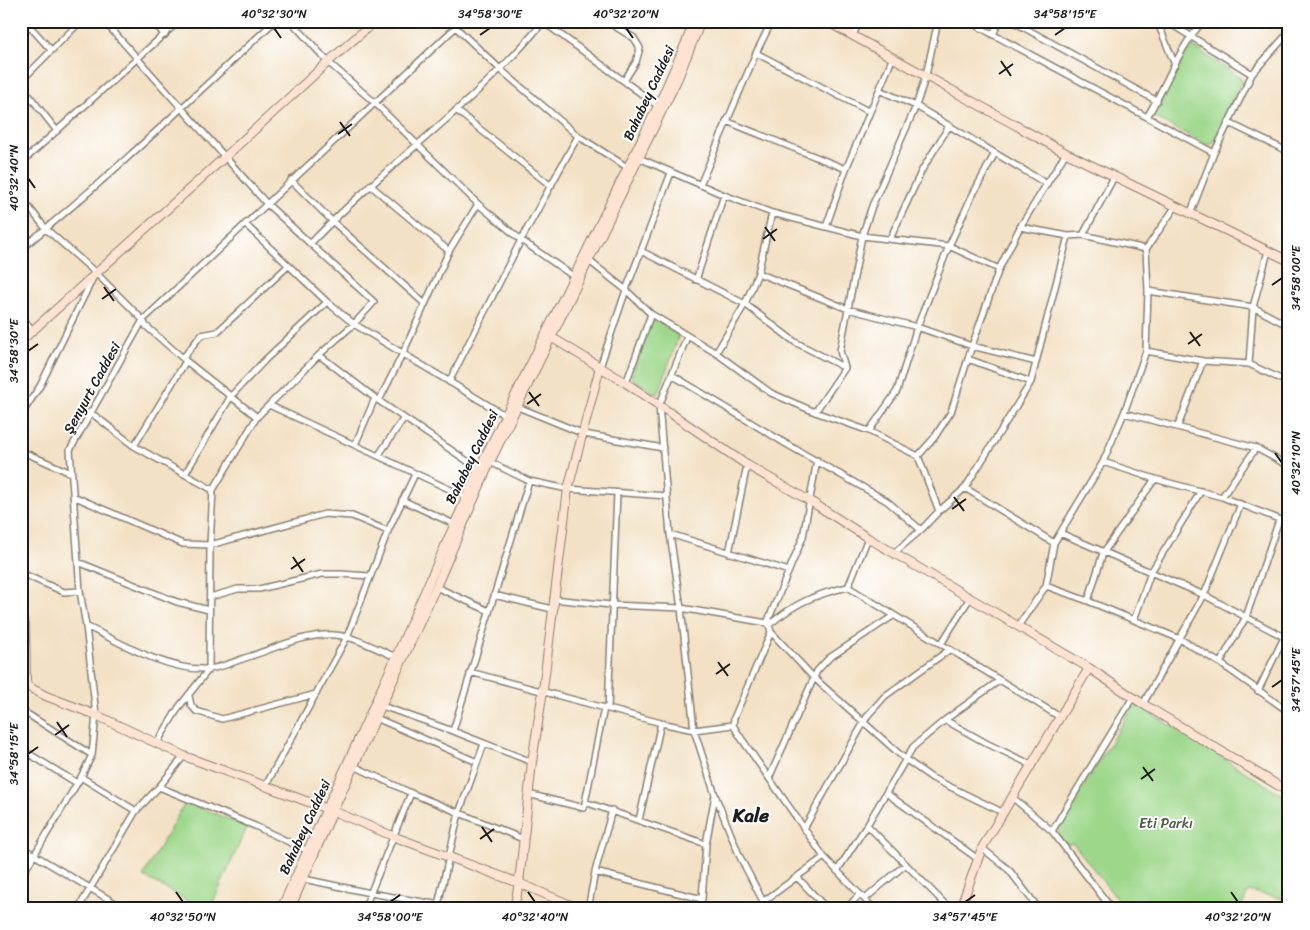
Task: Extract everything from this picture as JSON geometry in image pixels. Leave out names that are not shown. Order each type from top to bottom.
[{"type":"street","points":[[25,21],[51,50]]},
{"type":"street","points":[[21,81],[81,21]]},
{"type":"street","points":[[104,21],[267,204],[374,302],[354,324],[319,355],[257,417],[213,490],[208,670],[180,707],[157,743]]},
{"type":"street","points":[[152,21],[165,34]]},
{"type":"street","points":[[21,163],[180,21]]},
{"type":"street","points":[[21,249],[182,108],[275,21]]},
{"type":"street","points":[[291,21],[328,62],[375,103],[478,204],[522,240],[573,276]]},
{"type":"street","points":[[21,341],[375,21]]},
{"type":"street","points":[[449,21],[500,69],[578,136],[627,167]]},
{"type":"street","points":[[606,21],[634,38],[640,48],[636,62],[624,81]]},
{"type":"street","points":[[620,28],[622,21]]},
{"type":"street","name":"Bahabey Caddesi","points":[[290,909],[396,657],[466,497],[658,106],[694,21]]},
{"type":"street","name":"Bahabey Caddesi","points":[[282,909],[308,851],[354,766],[436,588],[490,462],[678,78],[701,21]]},
{"type":"street","points":[[700,185],[726,121],[772,21]]},
{"type":"street","points":[[826,21],[1114,177],[1268,251],[1288,258]]},
{"type":"street","points":[[853,35],[860,21]]},
{"type":"street","points":[[816,412],[845,368],[840,351],[862,236],[872,206],[916,106],[926,75],[938,21]]},
{"type":"street","points":[[968,21],[1214,153]]},
{"type":"street","points":[[992,35],[999,21]]},
{"type":"street","points":[[1012,21],[1157,101]]},
{"type":"street","points":[[1157,21],[1175,65]]},
{"type":"street","points":[[1166,21],[1252,74]]},
{"type":"street","points":[[1147,117],[1190,36],[1203,21]]},
{"type":"street","points":[[310,244],[370,185],[500,69],[543,22],[658,106]]},
{"type":"street","name":"Şenyurt Caddesi","points":[[21,877],[81,777],[92,755],[96,715],[86,626],[80,592],[70,450],[143,320],[456,27]]},
{"type":"street","points":[[1190,212],[1214,153],[1252,74],[1289,32]]},
{"type":"street","points":[[756,53],[870,112]]},
{"type":"street","points":[[826,227],[846,169],[893,57]]},
{"type":"street","points":[[21,85],[56,131]]},
{"type":"street","points":[[879,90],[916,106],[1047,184]]},
{"type":"street","points":[[456,110],[550,186]]},
{"type":"street","points":[[726,121],[846,169]]},
{"type":"street","points":[[1229,123],[1289,152]]},
{"type":"street","points":[[890,239],[922,170],[950,126]]},
{"type":"street","points":[[449,382],[550,186],[578,136]]},
{"type":"street","points":[[918,456],[934,438],[952,412],[972,346],[999,269],[1020,227],[1066,152]]},
{"type":"street","points":[[869,431],[897,391],[917,327],[949,246],[971,198],[995,153]]},
{"type":"street","points":[[639,158],[724,195],[772,212],[862,236],[949,246],[999,269]]},
{"type":"street","points":[[514,909],[519,883],[528,794],[568,489],[584,434],[600,367],[626,290],[671,173]]},
{"type":"street","points":[[1083,235],[1114,177]]},
{"type":"street","points":[[291,180],[332,221],[425,304]]},
{"type":"street","points":[[370,185],[449,251]]},
{"type":"street","points":[[696,280],[724,195]]},
{"type":"street","points":[[21,197],[46,229],[96,273],[143,320],[146,326],[184,360],[257,417]]},
{"type":"street","points":[[355,445],[377,399],[403,353],[449,251],[478,204]]},
{"type":"street","points":[[1018,626],[1046,586],[1054,543],[1103,462],[1124,413],[1146,351],[1148,291],[1146,250],[1176,206]]},
{"type":"street","points":[[716,353],[745,304],[758,273],[772,212]]},
{"type":"street","points":[[245,224],[327,302],[354,324],[506,416]]},
{"type":"street","points":[[1020,227],[1068,236],[1083,235],[1146,250]]},
{"type":"street","points":[[894,553],[922,530],[939,511],[965,488],[1031,382],[1068,236]]},
{"type":"street","points":[[641,251],[745,304],[795,342],[845,368]]},
{"type":"street","points":[[1248,364],[1253,307],[1268,251]]},
{"type":"street","points":[[588,260],[626,290],[651,314],[716,353],[771,393],[869,431],[918,456],[939,511]]},
{"type":"street","points":[[134,446],[184,360],[201,335],[217,332],[288,266]]},
{"type":"street","points":[[21,415],[40,386],[96,273]]},
{"type":"street","points":[[758,273],[848,309],[917,327],[972,346],[1036,362]]},
{"type":"street","points":[[1148,291],[1253,307],[1289,326]]},
{"type":"street","points":[[185,474],[231,396],[266,359],[327,302]]},
{"type":"street","points":[[626,383],[651,314]]},
{"type":"street","points":[[21,316],[33,331]]},
{"type":"street","points":[[551,337],[626,383],[747,465],[1089,668],[1143,704],[1289,792]]},
{"type":"street","points":[[687,337],[659,406],[670,534],[681,608],[694,730],[715,795],[740,857],[767,909]]},
{"type":"street","points":[[1146,351],[1203,361],[1248,364],[1289,384]]},
{"type":"street","points":[[319,355],[377,399],[479,469]]},
{"type":"street","points":[[968,359],[1031,382]]},
{"type":"street","points":[[1178,426],[1203,361]]},
{"type":"street","points":[[672,375],[788,445],[887,501],[922,530]]},
{"type":"street","points":[[269,405],[466,497]]},
{"type":"street","points":[[518,407],[584,434],[663,448]]},
{"type":"street","points":[[90,412],[134,446],[213,490]]},
{"type":"street","points":[[1124,413],[1256,448],[1289,466]]},
{"type":"street","points":[[378,456],[404,418]]},
{"type":"street","points":[[1222,497],[1256,448]]},
{"type":"street","points":[[21,451],[71,472]]},
{"type":"street","points":[[817,460],[803,537],[768,624],[771,632],[813,678],[905,759],[932,778],[1004,813]]},
{"type":"street","points":[[490,462],[529,481],[568,489],[667,496]]},
{"type":"street","points":[[1103,462],[1155,479],[1222,497],[1289,523]]},
{"type":"street","points":[[729,552],[747,465]]},
{"type":"street","points":[[266,785],[347,637],[388,530],[415,474]]},
{"type":"street","points":[[1088,601],[1103,553],[1155,479]]},
{"type":"street","points":[[453,731],[529,481]]},
{"type":"street","points":[[965,488],[1054,543]]},
{"type":"street","points":[[1134,620],[1151,572],[1200,491]]},
{"type":"street","points":[[528,794],[584,808],[606,708],[617,493]]},
{"type":"street","points":[[73,496],[183,544],[210,544],[325,514],[352,516],[388,530]]},
{"type":"street","points":[[402,500],[454,524]]},
{"type":"street","points":[[1143,704],[1204,595],[1241,504]]},
{"type":"street","points":[[1220,663],[1246,618],[1279,520]]},
{"type":"street","points":[[1060,533],[1204,595],[1284,638]]},
{"type":"street","points":[[670,534],[789,571]]},
{"type":"street","points":[[848,587],[868,538]]},
{"type":"street","points":[[78,562],[177,602],[209,610]]},
{"type":"street","points":[[21,572],[64,592],[80,592]]},
{"type":"street","points":[[210,597],[238,589],[259,589],[322,574],[370,576]]},
{"type":"street","points":[[1046,586],[1180,639],[1220,663],[1258,692],[1289,712]]},
{"type":"street","points":[[553,600],[681,608],[768,624],[813,596],[848,587],[1060,717]]},
{"type":"street","points":[[436,588],[488,611]]},
{"type":"street","points":[[494,594],[552,609]]},
{"type":"street","points":[[941,644],[970,598]]},
{"type":"street","points":[[21,616],[25,625],[26,680],[28,686],[46,696],[96,715],[184,756],[266,785],[395,837],[519,883],[578,909]]},
{"type":"street","points":[[769,778],[813,678],[829,658],[893,616]]},
{"type":"street","points":[[86,626],[158,660],[186,668],[208,670],[292,642],[318,635],[334,634],[347,637],[396,657]]},
{"type":"street","points":[[1258,692],[1289,627]]},
{"type":"street","points":[[771,632],[734,718],[733,725],[824,857],[874,909]]},
{"type":"street","points":[[805,827],[863,722],[885,696],[949,650]]},
{"type":"street","points":[[963,907],[982,848],[1089,668]]},
{"type":"street","points":[[470,672],[543,690],[661,724],[694,730],[733,725]]},
{"type":"street","points":[[837,871],[867,825],[913,747],[945,720],[1000,680]]},
{"type":"street","points":[[189,696],[191,705],[196,711],[222,719],[316,694]]},
{"type":"street","points":[[1052,831],[1133,697]]},
{"type":"street","points":[[382,706],[532,762]]},
{"type":"street","points":[[21,710],[92,755]]},
{"type":"street","points":[[376,718],[477,762]]},
{"type":"street","points":[[945,720],[986,743],[1032,765]]},
{"type":"street","points":[[639,820],[661,724]]},
{"type":"street","points":[[433,906],[459,814],[484,744]]},
{"type":"street","points":[[21,749],[77,783]]},
{"type":"street","points":[[78,909],[136,810],[159,787],[184,756]]},
{"type":"street","points":[[354,766],[459,814],[523,839]]},
{"type":"street","points":[[81,777],[136,810]]},
{"type":"street","points":[[159,787],[255,826],[308,851]]},
{"type":"street","points":[[364,909],[395,837],[411,793]]},
{"type":"street","points":[[886,793],[978,859]]},
{"type":"street","points":[[699,909],[702,899],[706,844],[715,795]]},
{"type":"street","points":[[1012,797],[1052,831],[1112,909]]},
{"type":"street","points":[[585,802],[706,844]]},
{"type":"street","points":[[588,909],[595,872],[612,810]]},
{"type":"street","points":[[867,825],[950,909]]},
{"type":"street","points":[[21,847],[125,909]]},
{"type":"street","points":[[982,848],[1009,870],[1039,909]]},
{"type":"street","points":[[764,901],[824,857]]},
{"type":"street","points":[[865,899],[906,864]]},
{"type":"street","points":[[595,872],[702,899]]},
{"type":"street","points":[[797,877],[827,909]]},
{"type":"street","points":[[304,879],[433,906],[464,909]]},
{"type":"street","points":[[846,909],[860,894]]},
{"type":"green space","points":[[1190,45],[1239,76],[1242,80],[1214,143],[1210,145],[1152,116]]},
{"type":"green space","points":[[653,318],[679,335],[658,395],[631,377]]},
{"type":"green space","name":"Eti Parkı","points":[[1139,706],[1289,799],[1289,900],[1248,891],[1241,909],[1125,909],[1073,843],[1067,845],[1058,834],[1061,823],[1132,708]]},
{"type":"green space","points":[[185,803],[247,827],[210,909],[202,909],[143,876]]},
{"type":"district","name":"Kale","points":[[751,815]]}]
